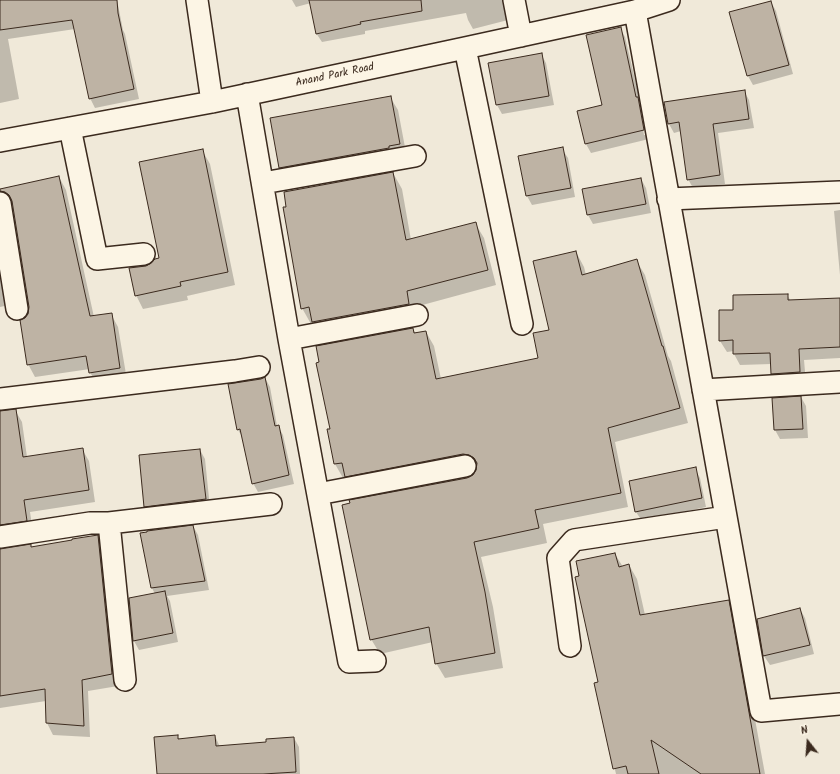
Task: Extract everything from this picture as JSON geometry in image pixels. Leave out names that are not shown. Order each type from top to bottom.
[{"type":"street","points":[[197,0],[212,102]]},
{"type":"street","points":[[514,0],[521,36]]},
{"type":"street","name":"Anand Park Road","points":[[0,141],[212,102],[635,11],[669,0]]},
{"type":"street","points":[[635,11],[761,711],[840,704]]},
{"type":"street","points":[[465,48],[522,324]]},
{"type":"street","points":[[247,94],[349,662],[375,661]]},
{"type":"street","points":[[70,128],[97,259],[144,254]]},
{"type":"street","points":[[263,183],[415,156]]},
{"type":"street","points":[[668,199],[840,192]]},
{"type":"street","points":[[0,203],[17,309]]},
{"type":"street","points":[[290,339],[417,315]]},
{"type":"street","points":[[0,400],[259,367]]},
{"type":"street","points":[[703,390],[840,382]]},
{"type":"street","points":[[318,494],[465,466]]},
{"type":"street","points":[[0,537],[90,523],[109,523],[271,504]]},
{"type":"street","points":[[570,646],[558,558],[574,540],[726,517]]},
{"type":"street","points":[[109,523],[125,680]]},
{"type":"building","points":[[0,0],[117,0],[118,13],[134,89],[89,99],[72,20],[0,30]]},
{"type":"building","points":[[309,0],[421,0],[422,11],[360,22],[361,24],[316,34]]},
{"type":"building","points":[[771,1],[789,65],[747,76],[729,12]]},
{"type":"building","points":[[621,27],[636,97],[638,97],[644,130],[585,144],[577,111],[602,105],[586,35]]},
{"type":"building","points":[[542,53],[549,96],[496,105],[488,63]]},
{"type":"building","points":[[745,90],[749,119],[713,124],[720,175],[687,180],[679,122],[668,124],[664,102]]},
{"type":"building","points":[[391,96],[400,144],[389,146],[389,148],[279,168],[270,118]]},
{"type":"building","points":[[563,147],[571,188],[526,196],[518,156]]},
{"type":"building","points":[[203,149],[228,272],[180,282],[181,286],[135,296],[129,268],[146,266],[155,259],[159,258],[139,162]]},
{"type":"building","points":[[393,172],[406,240],[476,222],[488,270],[407,291],[409,304],[312,322],[309,307],[301,309],[283,207],[286,207],[284,192]]},
{"type":"building","points":[[59,176],[90,316],[112,313],[120,368],[89,373],[86,356],[27,365],[20,320],[25,318],[28,314],[29,307],[12,201],[9,195],[0,191],[0,189]]},
{"type":"building","points":[[641,178],[646,204],[587,215],[582,189]]},
{"type":"building","points":[[576,251],[582,275],[637,259],[680,408],[608,428],[621,493],[535,510],[539,528],[474,542],[485,592],[495,653],[435,664],[429,627],[370,640],[342,505],[350,503],[349,500],[467,478],[473,475],[476,470],[477,463],[474,458],[463,454],[345,477],[342,463],[334,464],[327,429],[330,429],[316,363],[319,362],[316,346],[413,328],[414,333],[426,331],[436,379],[538,358],[533,333],[549,330],[533,261]]},
{"type":"building","points":[[788,294],[788,300],[840,298],[840,347],[799,349],[800,372],[771,374],[770,353],[733,354],[733,340],[719,341],[719,310],[733,310],[733,295]]},
{"type":"building","points":[[265,377],[275,426],[279,425],[289,475],[252,484],[240,429],[237,430],[228,384],[261,379]]},
{"type":"building","points":[[801,396],[803,429],[774,430],[772,398]]},
{"type":"building","points":[[16,409],[23,457],[83,448],[89,490],[24,500],[27,521],[0,525],[0,411]]},
{"type":"building","points":[[200,449],[206,499],[144,507],[139,455]]},
{"type":"building","points":[[696,467],[702,498],[635,512],[629,481]]},
{"type":"building","points":[[193,525],[205,581],[151,588],[140,533]]},
{"type":"building","points":[[98,535],[112,674],[82,680],[84,726],[46,723],[45,689],[0,696],[0,549],[31,544],[31,547]]},
{"type":"building","points":[[615,553],[619,567],[629,564],[640,615],[729,600],[760,774],[701,774],[651,740],[659,774],[628,774],[626,766],[613,769],[594,683],[598,682],[575,577],[579,576],[576,561]]},
{"type":"building","points":[[165,591],[173,633],[133,641],[129,598]]},
{"type":"building","points":[[800,608],[810,645],[763,656],[757,619]]},
{"type":"building","points":[[178,735],[178,739],[215,735],[216,746],[266,742],[266,739],[294,737],[296,772],[263,774],[157,774],[154,737]]}]
